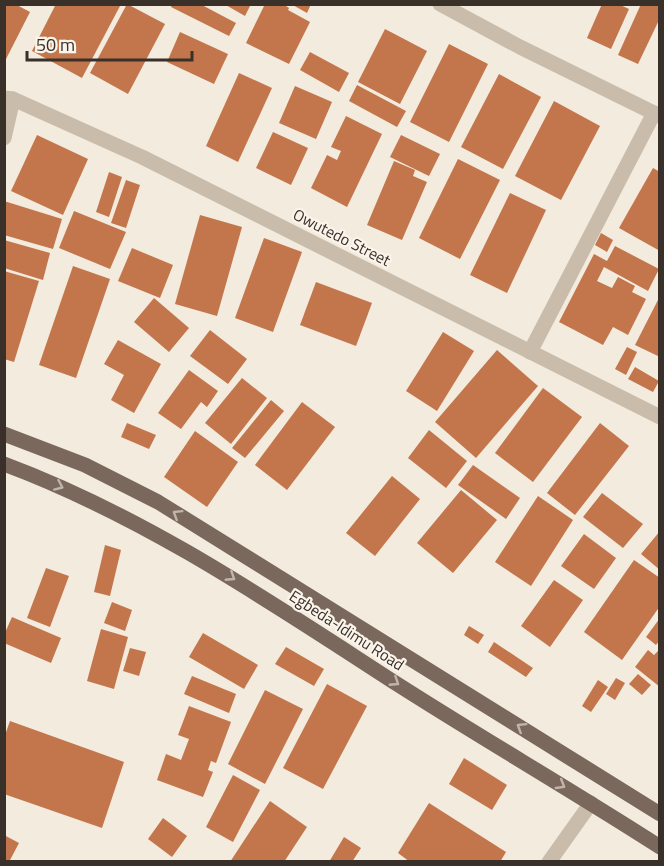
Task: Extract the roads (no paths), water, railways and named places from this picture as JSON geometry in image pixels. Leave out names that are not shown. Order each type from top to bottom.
[{"type":"main road","name":"Egbeda-Idimu Road","points":[[4,435],[85,465],[158,502],[660,814]]},
{"type":"main road","name":"Egbeda-Idimu Road","points":[[4,464],[120,514],[218,569],[451,718],[660,847]]},
{"type":"street","points":[[440,4],[657,114],[530,352]]},
{"type":"street","points":[[4,138],[9,99]]},
{"type":"street","name":"Owutedo Street","points":[[9,99],[142,157],[660,417]]},
{"type":"street","points":[[549,861],[591,803]]}]
